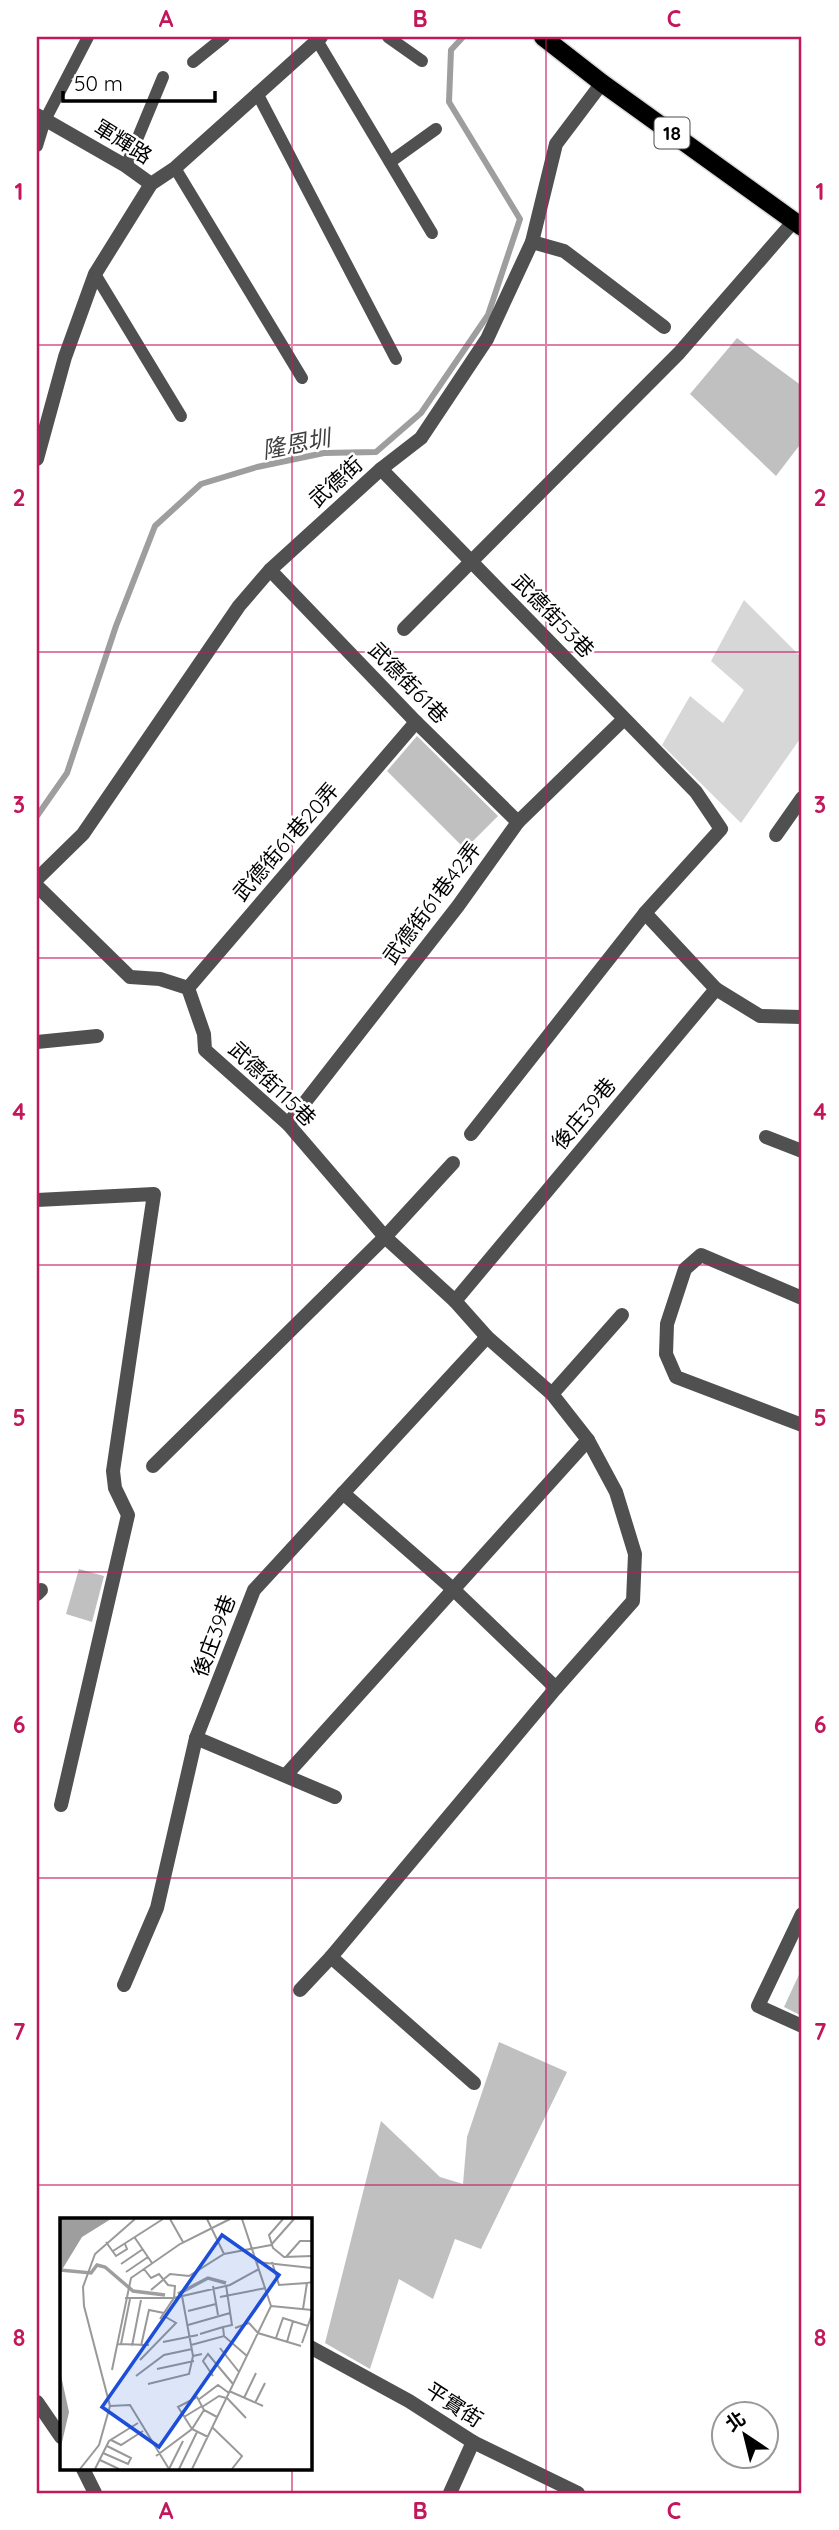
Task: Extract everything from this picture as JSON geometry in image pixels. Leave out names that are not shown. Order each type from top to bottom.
[{"type":"main road","name":"18","points":[[542,37],[798,224]]},
{"type":"street","points":[[37,459],[65,357],[94,274],[151,184],[175,168],[318,38]]},
{"type":"street","name":"武德街","points":[[37,879],[83,834],[239,606],[270,570],[381,469],[421,438],[487,340],[532,242],[556,144],[602,83]]},
{"type":"street","name":"軍輝路","points":[[41,117],[126,166],[151,184]]},
{"type":"street","points":[[404,629],[679,353],[798,224]]},
{"type":"street","points":[[532,242],[564,251],[664,327]]},
{"type":"street","name":"武德街53巷","points":[[381,469],[696,792],[721,829],[645,913]]},
{"type":"street","name":"武德街61巷","points":[[270,570],[416,722],[518,822]]},
{"type":"street","name":"武德街61巷42弄","points":[[288,1125],[458,906],[518,822],[625,719]]},
{"type":"street","name":"武德街61巷20弄","points":[[188,988],[416,722]]},
{"type":"street","points":[[776,835],[802,799]]},
{"type":"street","points":[[37,886],[130,977],[160,979],[188,988]]},
{"type":"street","points":[[471,1134],[645,913],[716,989],[760,1016],[802,1017]]},
{"type":"street","name":"武德街115巷","points":[[188,988],[204,1034],[205,1049],[288,1125],[385,1237],[455,1301]]},
{"type":"street","name":"後庄39巷","points":[[455,1301],[716,989]]},
{"type":"street","points":[[37,1042],[97,1037]]},
{"type":"street","points":[[766,1136],[802,1151]]},
{"type":"street","points":[[153,1466],[385,1237],[453,1163]]},
{"type":"street","points":[[37,1200],[155,1194],[113,1471],[115,1488],[128,1515],[61,1805]]},
{"type":"street","points":[[802,1298],[701,1255],[685,1269],[667,1324],[666,1354],[676,1377],[802,1425]]},
{"type":"street","points":[[300,1990],[331,1957],[555,1688],[632,1601],[635,1554],[616,1492],[588,1440],[552,1394],[487,1337],[455,1301]]},
{"type":"street","points":[[552,1394],[622,1315]]},
{"type":"street","name":"後庄39巷","points":[[124,1985],[157,1908],[196,1738],[254,1590],[487,1337]]},
{"type":"street","points":[[286,1775],[588,1440]]},
{"type":"street","points":[[344,1493],[454,1590],[555,1688]]},
{"type":"street","points":[[196,1738],[335,1797]]},
{"type":"street","points":[[802,1914],[758,2006],[802,2026]]},
{"type":"street","points":[[331,1957],[474,2083]]},
{"type":"street","name":"平實街","points":[[312,2348],[409,2401],[473,2442],[574,2493]]},
{"type":"street","points":[[37,2402],[60,2436]]},
{"type":"street","points":[[450,2493],[473,2442]]},
{"type":"street","points":[[84,2470],[95,2493]]},
{"type":"lane","points":[[37,146],[41,117],[88,37]]},
{"type":"lane","points":[[193,62],[224,37]]},
{"type":"lane","points":[[388,37],[422,61]]},
{"type":"lane","points":[[318,38],[432,233]]},
{"type":"lane","points":[[126,166],[163,77]]},
{"type":"lane","points":[[257,93],[396,359]]},
{"type":"lane","points":[[390,162],[436,129]]},
{"type":"lane","points":[[175,168],[302,378]]},
{"type":"lane","points":[[94,274],[180,416]]},
{"type":"shaded area","points":[[744,600],[802,658],[802,736],[741,823],[662,745],[690,696],[723,723],[744,690],[711,661]]},
{"type":"building","points":[[737,338],[802,386],[802,442],[776,476],[690,394]]},
{"type":"building","points":[[417,736],[498,816],[465,849],[387,771]]},
{"type":"building","points":[[79,1569],[104,1576],[92,1622],[66,1614]]},
{"type":"building","points":[[802,1968],[802,2016],[784,2007]]},
{"type":"building","points":[[499,2042],[567,2072],[481,2249],[455,2239],[433,2299],[399,2279],[370,2369],[325,2343],[381,2121],[440,2177],[463,2184],[467,2137]]},
{"type":"waterway","name":"隆恩圳","points":[[37,816],[67,773],[116,626],[155,526],[201,484],[257,467],[324,453],[376,452],[421,413],[488,315],[520,219],[449,102],[451,50],[463,37]]}]
